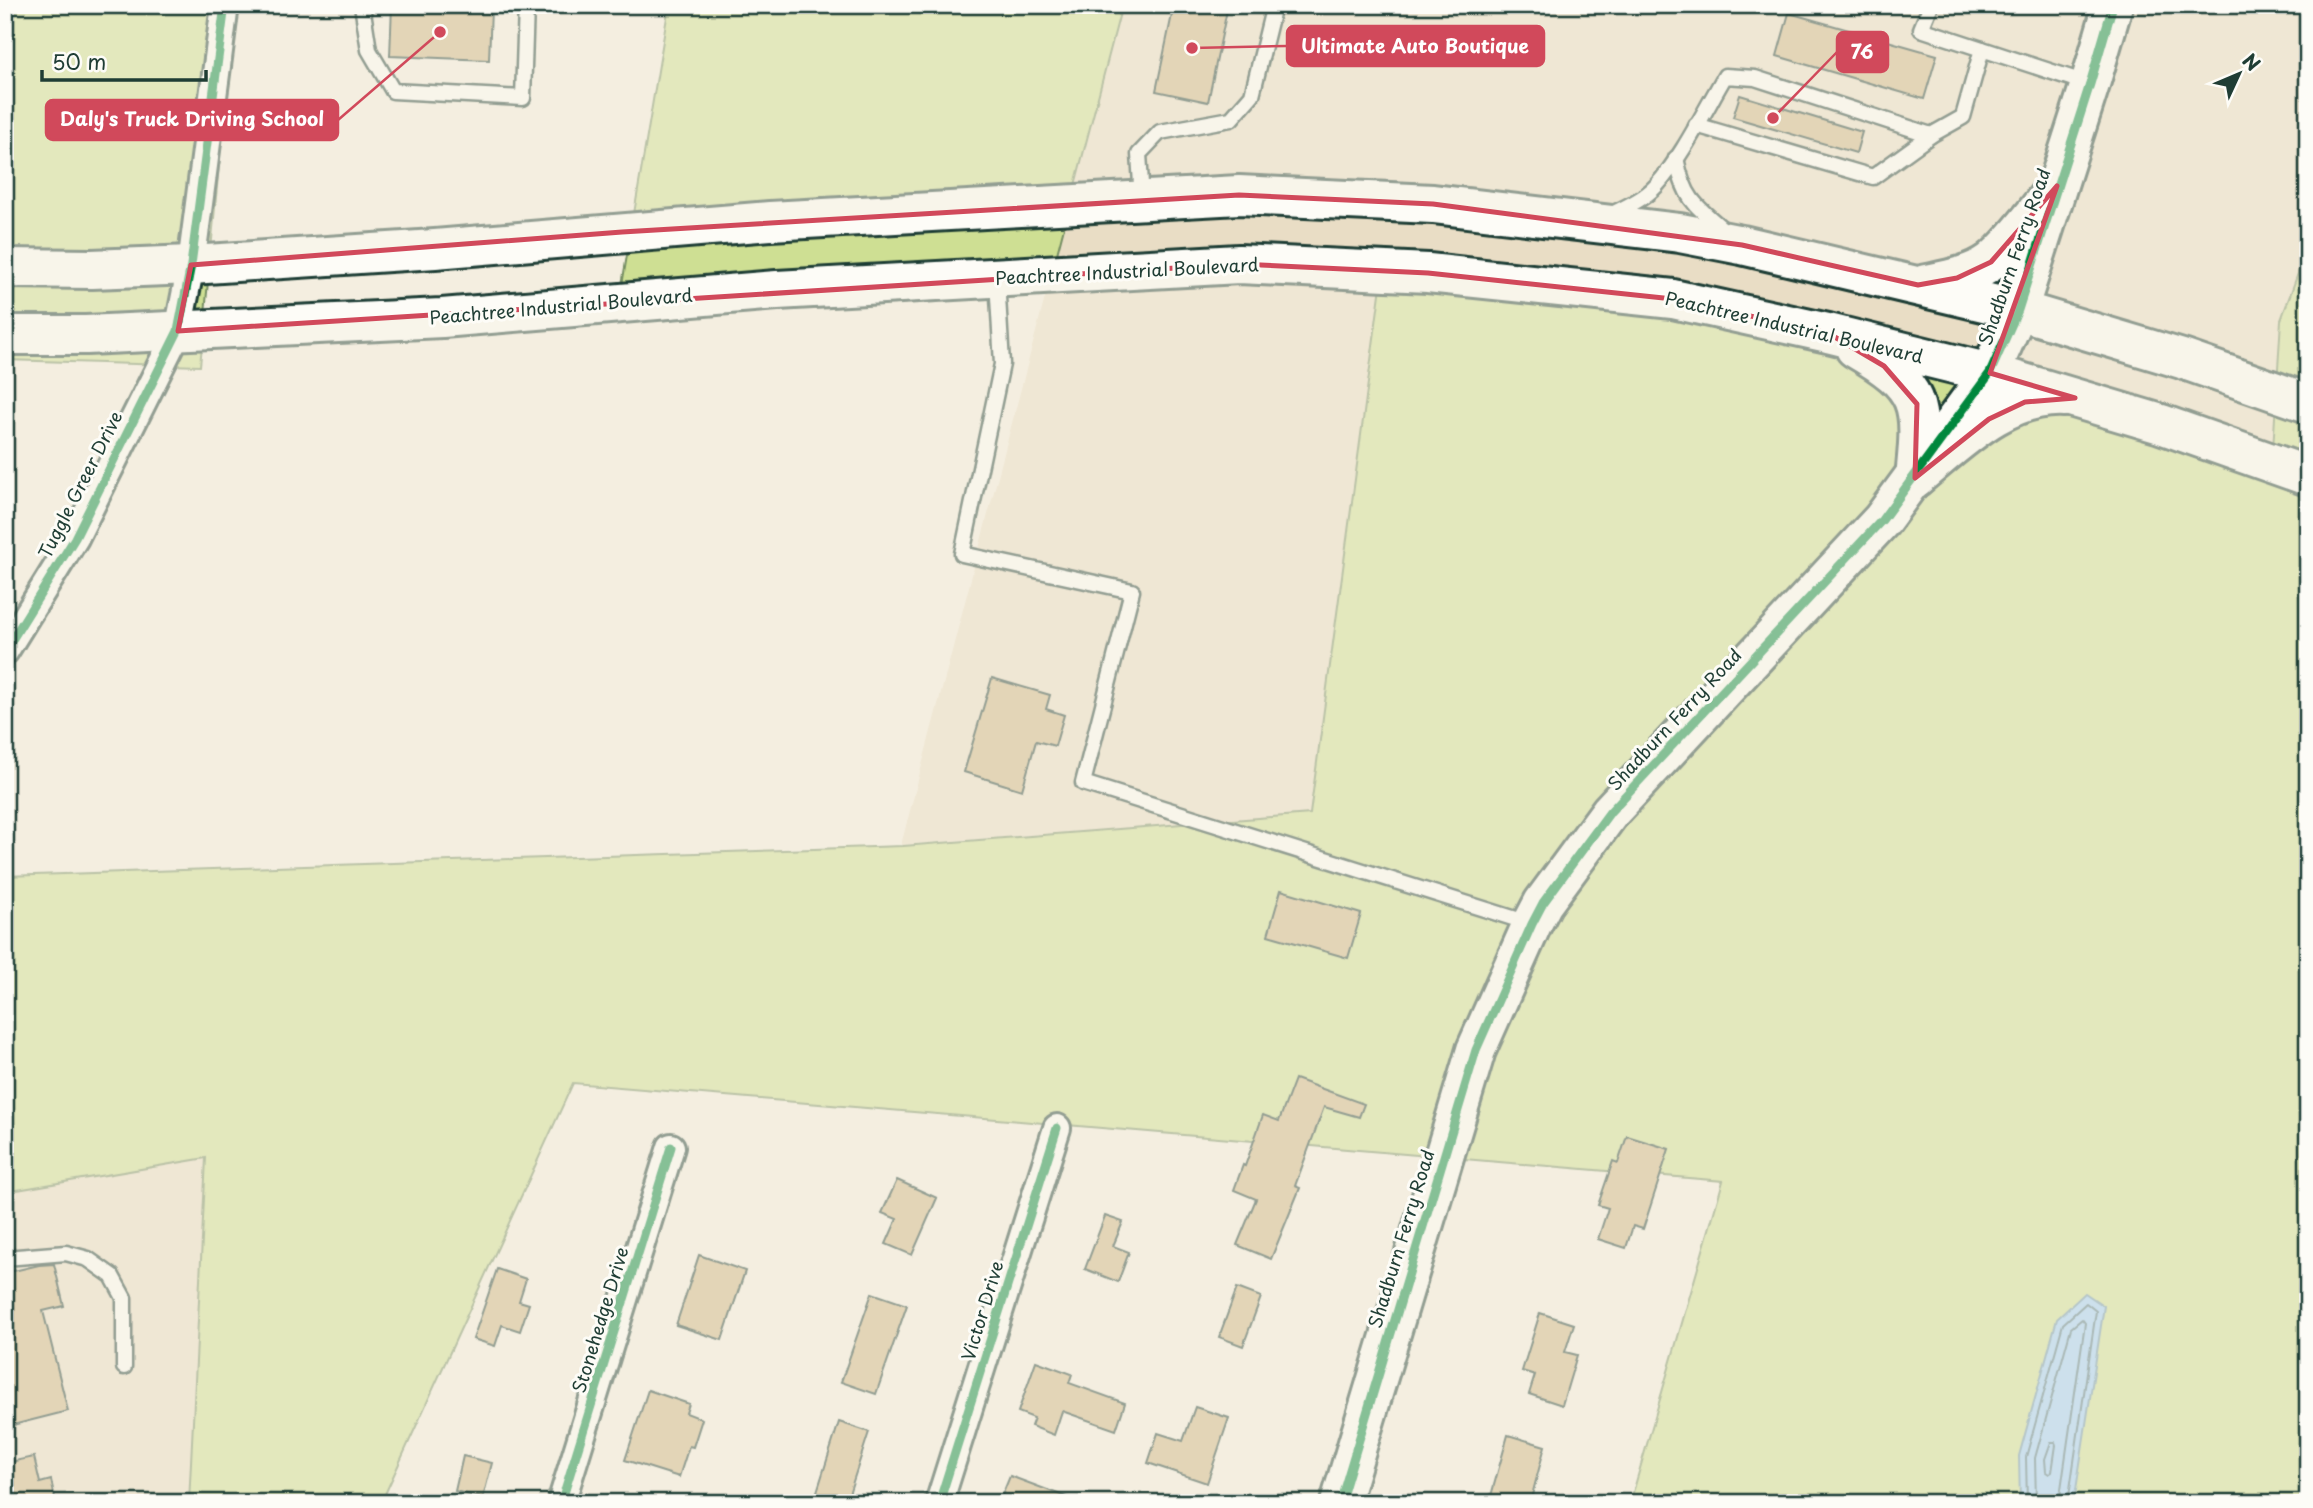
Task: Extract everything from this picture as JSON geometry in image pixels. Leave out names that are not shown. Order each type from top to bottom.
[{"type":"main road","name":"Shadburn Ferry Road","points":[[1340,1503],[1476,1050],[1532,924],[1543,903],[1610,812],[1882,520],[1990,373],[2018,310],[2113,5]]},
{"type":"main road","points":[[1918,285],[1957,278],[1991,262],[2021,231],[2057,186]]},
{"type":"main road","points":[[5,268],[92,269],[191,265],[435,249],[770,221],[1239,195],[1405,203],[1597,222],[1680,233],[1742,245],[2018,310],[2182,359],[2308,403]]},
{"type":"main road","name":"Peachtree Industrial Boulevard","points":[[5,335],[86,335],[442,318],[777,290],[1240,264],[1428,273],[1673,299],[1828,333],[1990,373],[2075,398],[2161,424],[2308,476]]},
{"type":"main road","points":[[1828,333],[1884,366],[1902,381],[1916,404],[1919,442],[1915,478]]},
{"type":"main road","points":[[1915,478],[1989,419],[2025,402],[2054,397],[2075,398]]},
{"type":"street","name":"Tuggle Greer Drive","points":[[5,651],[75,538],[178,331],[191,265],[225,5]]},
{"type":"street","name":"Victor Drive","points":[[939,1503],[1057,1128]]},
{"type":"street","name":"Stonehedge Drive","points":[[561,1503],[671,1147]]},
{"type":"lane","points":[[362,5],[369,50],[393,91],[523,98],[526,5]]},
{"type":"lane","points":[[1142,201],[1139,155],[1160,132],[1231,119],[1252,95],[1274,5]]},
{"type":"lane","points":[[1931,5],[1921,29],[2090,84]]},
{"type":"lane","points":[[1696,125],[1873,177],[1931,135],[1964,117],[1982,49]]},
{"type":"lane","points":[[1597,222],[1632,204],[1656,186],[1676,159],[1725,76],[1755,78],[1931,135]]},
{"type":"lane","points":[[1676,159],[1681,184],[1696,207],[1742,245]]},
{"type":"lane","points":[[997,278],[1002,364],[962,554],[1132,591],[1083,783],[1532,924]]},
{"type":"lane","points":[[5,1258],[66,1252],[88,1259],[112,1276],[124,1298],[124,1367]]},
{"type":"highlighted area","points":[[2057,186],[1990,373],[2075,398],[2025,402],[1989,419],[1915,478],[1917,404],[1884,366],[1828,333],[1673,299],[1428,273],[1239,264],[178,331],[191,265],[622,232],[1239,195],[1433,204],[1742,245],[1918,285],[1957,278],[1991,262]]},
{"type":"shaded area","points":[[1122,5],[2308,5],[2308,246],[2281,320],[2272,467],[1381,286],[1311,814],[901,845]]},
{"type":"shaded area","points":[[206,1158],[189,1503],[5,1503],[5,1192]]},
{"type":"green space","points":[[5,5],[239,5],[225,102],[200,366],[5,360]]},
{"type":"green space","points":[[669,5],[1122,5],[1052,273],[619,303]]},
{"type":"green space","points":[[2308,246],[2308,1503],[1630,1503],[1723,1181],[573,1083],[381,1503],[189,1503],[206,1158],[5,1192],[5,876],[903,846],[1310,814],[1381,286],[1716,303],[2272,466],[2281,320]]},
{"type":"water","points":[[2085,1293],[2104,1306],[2074,1503],[2020,1503],[2019,1456],[2057,1319]]},
{"type":"building","points":[[392,5],[491,9],[489,60],[390,56]]},
{"type":"building","points":[[1174,5],[1228,5],[1208,102],[1156,91]]},
{"type":"building","points":[[1789,13],[1937,55],[1924,99],[1777,56]]},
{"type":"building","points":[[1740,95],[1862,132],[1856,153],[1733,117]]},
{"type":"building","points":[[992,678],[1050,695],[1046,709],[1064,715],[1055,746],[1036,741],[1022,790],[964,772]]},
{"type":"building","points":[[1281,890],[1361,914],[1348,958],[1268,935]]},
{"type":"building","points":[[1295,1079],[1364,1104],[1359,1117],[1324,1107],[1295,1186],[1300,1188],[1271,1259],[1237,1245],[1256,1199],[1234,1190],[1263,1115],[1279,1121]]},
{"type":"building","points":[[1627,1136],[1669,1149],[1643,1229],[1633,1226],[1626,1248],[1598,1239],[1608,1208],[1598,1205],[1613,1161],[1618,1163]]},
{"type":"building","points":[[897,1180],[937,1198],[912,1255],[886,1244],[897,1219],[882,1213]]},
{"type":"building","points":[[1105,1216],[1123,1222],[1113,1246],[1129,1252],[1118,1282],[1085,1269]]},
{"type":"building","points":[[699,1255],[745,1271],[722,1340],[676,1325]]},
{"type":"building","points":[[54,1264],[64,1306],[43,1311],[68,1411],[5,1427],[5,1273]]},
{"type":"building","points":[[497,1269],[526,1279],[519,1301],[529,1304],[520,1331],[502,1325],[495,1346],[473,1339]]},
{"type":"building","points":[[1237,1288],[1261,1297],[1243,1346],[1219,1337]]},
{"type":"building","points":[[872,1293],[907,1305],[876,1394],[841,1382]]},
{"type":"building","points":[[1540,1313],[1574,1324],[1565,1352],[1577,1355],[1562,1405],[1529,1394],[1535,1375],[1522,1371]]},
{"type":"building","points":[[1036,1361],[1072,1374],[1069,1383],[1125,1403],[1116,1430],[1062,1411],[1054,1435],[1031,1426],[1034,1418],[1018,1412]]},
{"type":"building","points":[[648,1390],[689,1404],[686,1413],[702,1419],[693,1447],[689,1446],[679,1477],[625,1460]]},
{"type":"building","points":[[1195,1407],[1229,1418],[1207,1483],[1148,1463],[1158,1433],[1183,1441]]},
{"type":"building","points":[[839,1422],[869,1432],[846,1503],[830,1503],[815,1498]]},
{"type":"building","points":[[1508,1435],[1545,1446],[1530,1503],[1489,1503]]},
{"type":"building","points":[[463,1456],[492,1463],[483,1498],[455,1491]]},
{"type":"building","points":[[34,1457],[40,1483],[51,1480],[56,1503],[8,1503],[5,1493],[5,1463]]},
{"type":"building","points":[[1010,1476],[1077,1503],[1013,1503],[1001,1498]]},
{"type":"cycle path","points":[[5,651],[75,538],[178,331],[191,265],[225,5]]},
{"type":"cycle path","points":[[1340,1503],[1476,1050],[1532,924],[1543,903],[1610,812],[1882,520],[1990,373],[2018,310],[2113,5]]},
{"type":"cycle path","points":[[939,1503],[1057,1128]]},
{"type":"cycle path","points":[[561,1503],[671,1147]]},
{"type":"place","name":"Daly's Truck Driving School","points":[[440,32]]},
{"type":"place","name":"Ultimate Auto Boutique","points":[[1192,48]]},
{"type":"place","name":"76","points":[[1773,118]]}]
